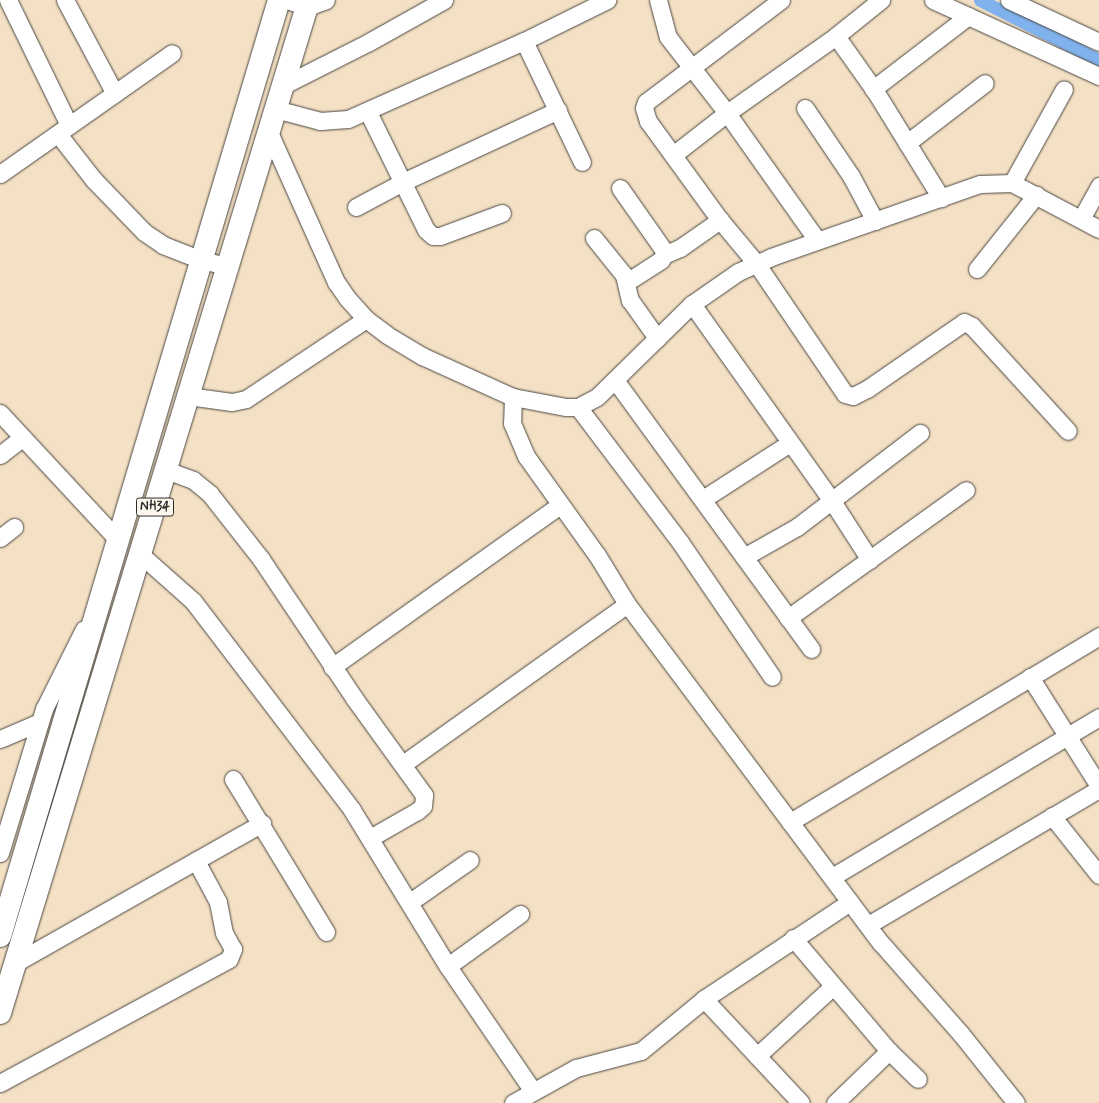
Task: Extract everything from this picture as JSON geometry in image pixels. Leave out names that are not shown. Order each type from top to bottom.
[{"type":"highway","name":"NH34","points":[[0,936],[279,0]]},
{"type":"highway","name":"NH34","points":[[0,1013],[307,2]]},
{"type":"street","points":[[8,0],[64,130],[94,180],[132,222],[163,245],[201,260],[227,266]]},
{"type":"street","points":[[65,0],[114,94]]},
{"type":"street","points":[[282,86],[369,42],[444,0]]},
{"type":"street","points":[[275,109],[320,121],[335,121],[368,112],[524,41],[607,0]]},
{"type":"street","points":[[658,0],[668,37],[727,112],[817,240]]},
{"type":"street","points":[[781,0],[646,102],[644,108],[648,121],[720,220],[756,263],[845,394],[853,396],[867,389],[964,322],[972,326],[1068,430]]},
{"type":"street","points":[[673,155],[727,112],[836,36],[880,0]]},
{"type":"street","points":[[933,0],[1099,76]]},
{"type":"street","points":[[1009,0],[1099,42]]},
{"type":"street","points":[[873,89],[968,16]]},
{"type":"street","points":[[836,36],[873,89],[941,198]]},
{"type":"street","points":[[524,41],[582,162]]},
{"type":"street","points":[[0,174],[172,53]]},
{"type":"street","points":[[907,143],[985,83]]},
{"type":"street","points":[[1012,183],[1064,89]]},
{"type":"street","points":[[805,108],[851,176],[875,220]]},
{"type":"street","points":[[356,207],[403,182],[558,110]]},
{"type":"street","points":[[368,112],[426,230],[432,236],[440,236],[502,213]]},
{"type":"street","points":[[268,130],[336,282],[347,298],[366,319],[387,335],[422,356],[513,398],[546,405],[578,407],[597,397],[692,304],[756,263],[817,240],[980,184],[1012,183],[1099,229]]},
{"type":"street","points":[[1081,219],[1099,186]]},
{"type":"street","points":[[620,188],[663,248],[664,255]]},
{"type":"street","points":[[977,270],[1036,195]]},
{"type":"street","points":[[627,282],[661,260],[664,255],[680,248],[720,220]]},
{"type":"street","points":[[594,238],[627,282],[630,300],[657,338]]},
{"type":"street","points":[[692,304],[832,501],[870,560]]},
{"type":"street","points":[[188,396],[232,402],[246,399],[366,319]]},
{"type":"street","points":[[615,380],[811,649]]},
{"type":"street","points":[[513,398],[512,423],[521,447],[597,556],[627,604],[850,902],[961,1034],[1016,1103]]},
{"type":"street","points":[[578,407],[680,542],[772,677]]},
{"type":"street","points":[[0,413],[118,540]]},
{"type":"street","points":[[744,557],[782,537],[832,501],[920,433]]},
{"type":"street","points":[[0,455],[22,438]]},
{"type":"street","points":[[703,499],[790,443]]},
{"type":"street","points":[[166,470],[193,480],[210,494],[261,559],[332,667],[424,795],[422,806],[370,838]]},
{"type":"street","points":[[788,618],[966,490]]},
{"type":"street","points":[[332,667],[560,505]]},
{"type":"street","points":[[0,538],[14,527]]},
{"type":"street","points":[[140,554],[193,602],[325,774],[370,838],[448,966],[533,1091]]},
{"type":"street","points":[[0,853],[40,722],[55,686],[101,598]]},
{"type":"street","points":[[403,764],[627,604]]},
{"type":"street","points":[[790,822],[1099,636]]},
{"type":"street","points":[[868,925],[1099,788],[1068,735],[1030,677]]},
{"type":"street","points":[[832,877],[1099,717]]},
{"type":"street","points":[[0,739],[40,722]]},
{"type":"street","points":[[233,778],[262,823],[326,932]]},
{"type":"street","points":[[1052,816],[1099,875]]},
{"type":"street","points":[[15,963],[262,823]]},
{"type":"street","points":[[410,902],[470,860]]},
{"type":"street","points":[[0,1084],[229,959],[233,949],[224,933],[218,902],[196,861]]},
{"type":"street","points":[[513,1103],[576,1068],[641,1051],[704,999],[793,938],[850,902]]},
{"type":"street","points":[[448,966],[520,914]]},
{"type":"street","points":[[793,938],[832,986],[889,1051],[918,1079]]},
{"type":"street","points":[[757,1056],[832,986]]},
{"type":"street","points":[[704,999],[801,1103]]},
{"type":"street","points":[[835,1103],[889,1051]]},
{"type":"waterway","points":[[980,0],[1099,60]]}]
